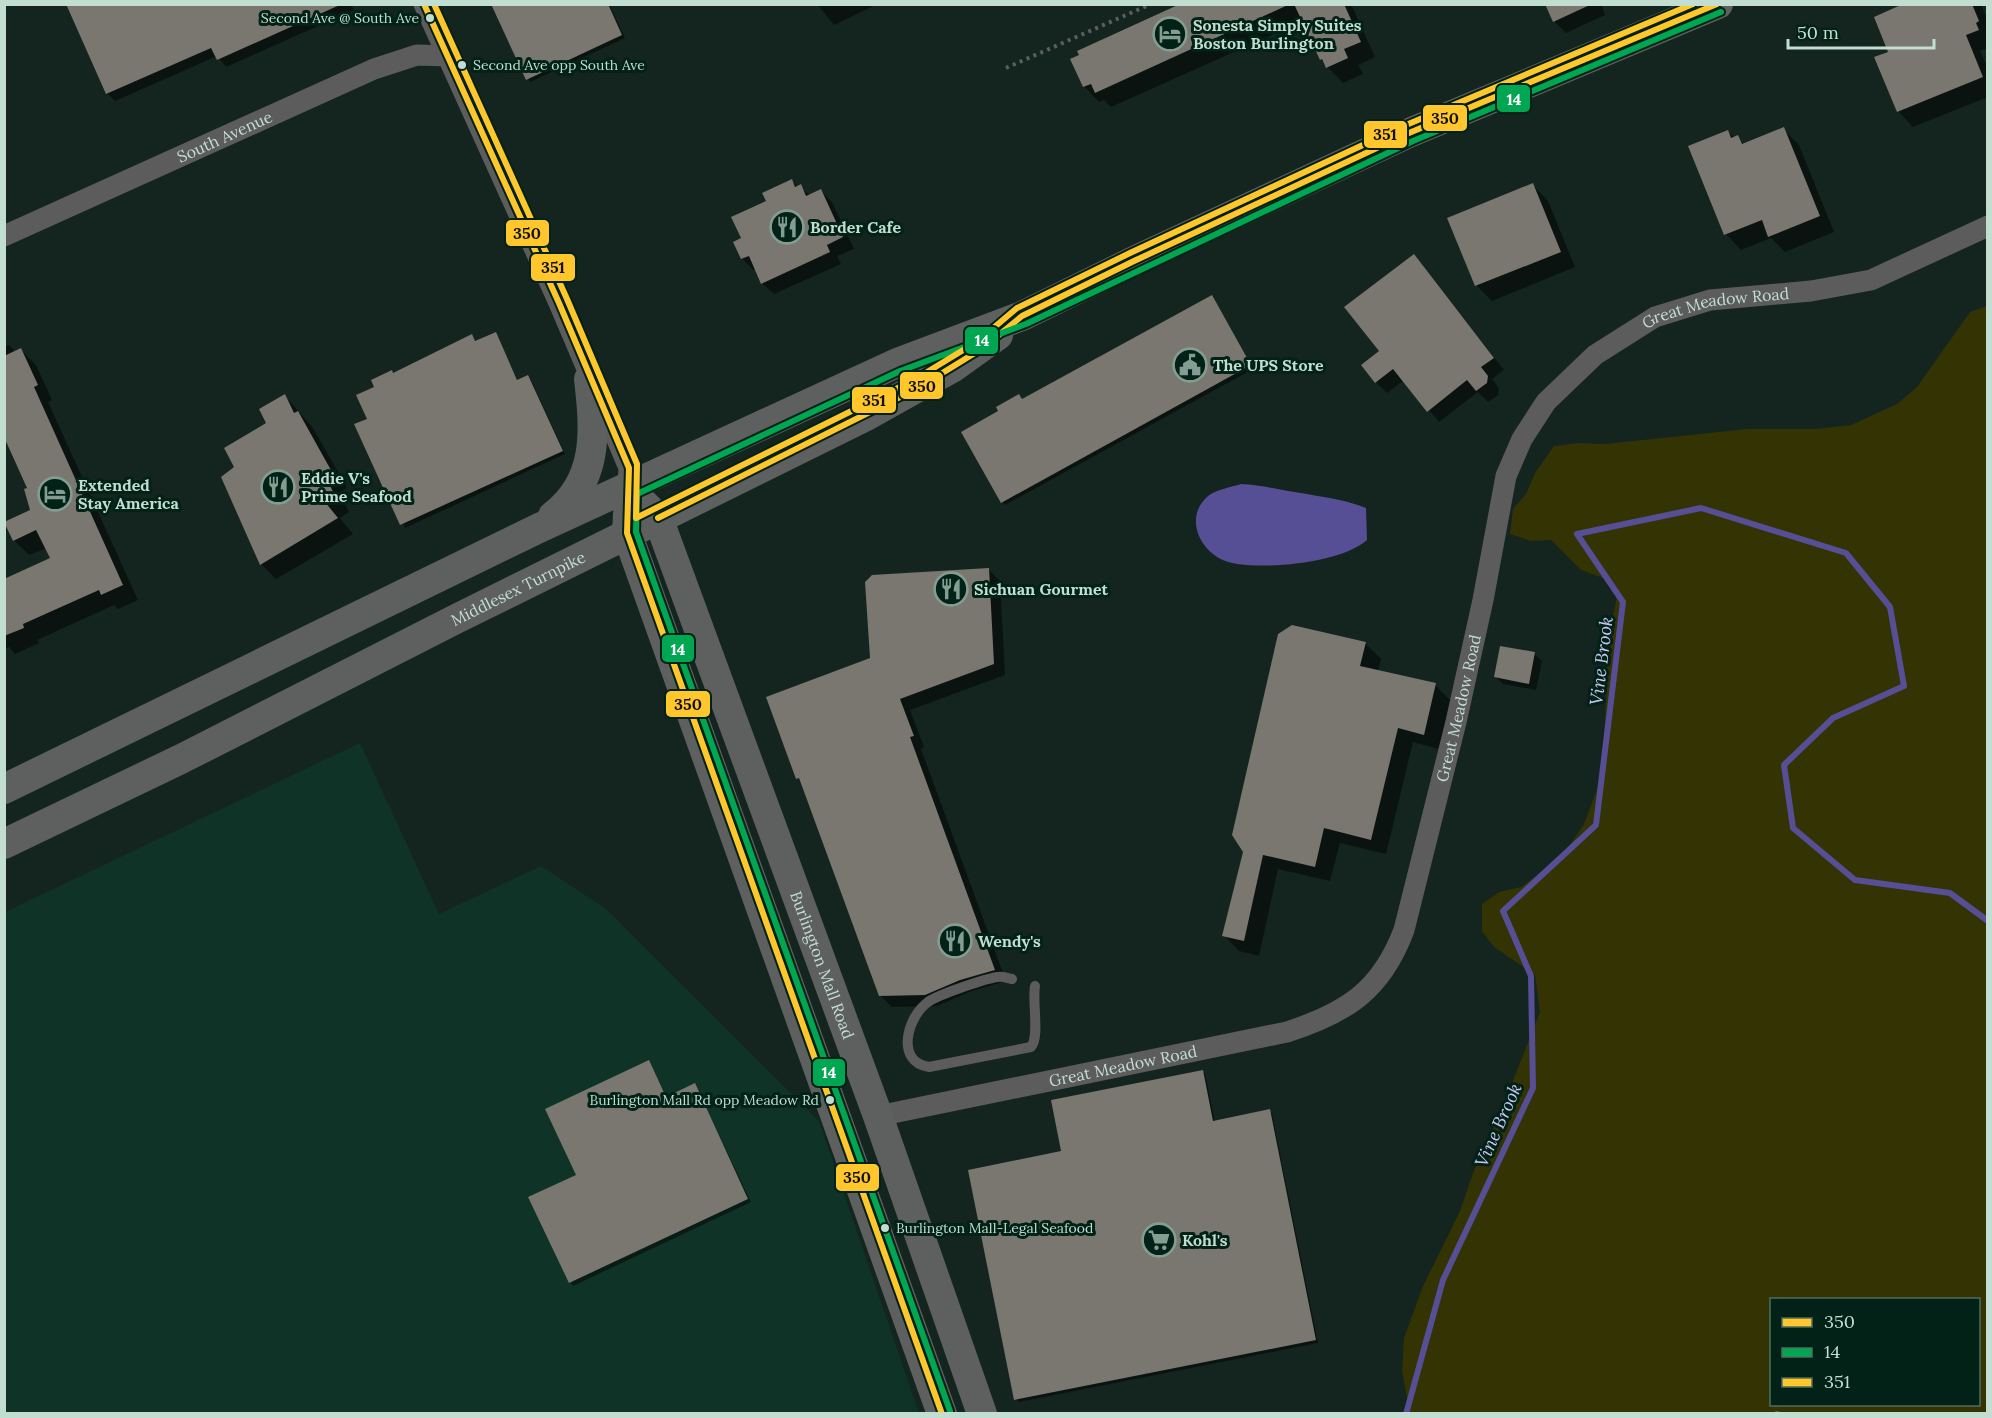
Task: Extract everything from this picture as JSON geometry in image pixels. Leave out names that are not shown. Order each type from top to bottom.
[{"type":"main road","name":"Middlesex Turnpike","points":[[4,789],[537,529],[897,363],[1022,316],[1409,133],[1718,4]]},
{"type":"main road","name":"Middlesex Turnpike","points":[[4,844],[181,759],[918,388],[982,348],[1022,316]]},
{"type":"main road","points":[[537,529],[560,511],[578,491],[588,472],[593,450],[594,419],[589,379]]},
{"type":"main road","points":[[628,488],[658,518]]},
{"type":"main road","points":[[628,488],[627,533],[942,1413]]},
{"type":"main road","name":"Burlington Mall Road","points":[[658,518],[878,1116],[982,1413]]},
{"type":"main road","points":[[840,1125],[878,1116]]},
{"type":"street","points":[[424,4],[559,303],[589,379],[629,468],[628,488]]},
{"type":"street","name":"South Avenue","points":[[4,236],[374,69],[417,55],[448,56]]},
{"type":"street","name":"Great Meadow Road","points":[[878,1116],[1287,1032],[1323,1020],[1359,998],[1390,960],[1408,920],[1483,600],[1506,476],[1522,439],[1546,402],[1595,355],[1654,317],[1710,300],[1811,291],[1870,280],[1988,226]]},
{"type":"lane","points":[[1012,979],[998,977],[929,1001],[919,1011],[908,1036],[907,1046],[912,1058],[919,1064],[929,1067],[1031,1047],[1037,1036],[1032,1003],[1035,986]]},
{"type":"path","points":[[1006,68],[1151,4]]},
{"type":"shaded area","points":[[1987,306],[1987,1413],[1405,1413],[1408,1404],[1402,1371],[1404,1338],[1423,1286],[1460,1211],[1481,1150],[1496,1124],[1540,1012],[1535,975],[1494,947],[1482,931],[1482,904],[1499,892],[1521,887],[1568,848],[1584,824],[1599,784],[1604,740],[1609,637],[1617,596],[1603,578],[1581,570],[1551,540],[1531,541],[1510,534],[1513,509],[1526,494],[1535,473],[1554,446],[1578,443],[1605,444],[1747,429],[1815,429],[1851,425],[1897,404],[1917,387],[1970,312]]},
{"type":"shaded area","points":[[1241,484],[1330,498],[1366,508],[1367,540],[1340,554],[1302,563],[1263,566],[1232,563],[1222,559],[1205,546],[1196,526],[1196,516],[1207,497]]},
{"type":"shaded area","points":[[360,743],[439,914],[541,866],[606,909],[819,1121],[919,1413],[5,1414],[5,912]]},
{"type":"building","points":[[66,4],[342,4],[217,60],[211,48],[106,94]]},
{"type":"building","points":[[491,4],[608,4],[622,35],[526,80]]},
{"type":"building","name":"Sonesta Simply Suites Boston Burlington","points":[[1180,4],[1290,4],[1095,93],[1091,84],[1083,87],[1070,59],[1079,55],[1077,51]]},
{"type":"building","name":"Sonesta Simply Suites Boston Burlington","points":[[1294,4],[1344,4],[1361,42],[1344,49],[1348,58],[1326,68]]},
{"type":"building","points":[[1545,4],[1592,4],[1553,22]]},
{"type":"building","points":[[1903,4],[1972,4],[1979,21],[1976,23],[1979,30],[1966,35],[1983,77],[1897,112],[1874,57],[1888,52],[1874,17]]},
{"type":"building","points":[[1784,127],[1820,216],[1768,237],[1762,220],[1724,235],[1688,146],[1728,130],[1731,138],[1738,135],[1742,144]]},
{"type":"building","name":"Border Cafe","points":[[792,179],[795,187],[801,184],[806,196],[821,189],[843,237],[827,245],[830,252],[761,284],[749,256],[741,259],[733,242],[741,238],[731,217],[766,201],[762,193]]},
{"type":"building","points":[[1533,183],[1561,252],[1475,286],[1447,218]]},
{"type":"building","points":[[1414,254],[1494,358],[1481,367],[1488,376],[1487,383],[1476,391],[1467,380],[1427,412],[1393,369],[1375,383],[1361,365],[1379,351],[1344,307]]},
{"type":"building","points":[[1212,295],[1251,365],[1001,503],[961,432],[998,411],[996,407],[1019,394],[1022,399]]},
{"type":"building","points":[[496,332],[517,380],[528,375],[563,451],[400,525],[354,424],[367,419],[356,395],[374,387],[371,380],[392,370],[393,373],[472,334],[475,341]]},
{"type":"building","name":"Extended Stay America","points":[[21,348],[38,385],[34,387],[123,585],[101,595],[99,590],[23,624],[24,628],[4,636],[4,579],[50,558],[36,530],[13,541],[4,522],[30,510],[24,489],[27,488],[4,437],[4,356]]},
{"type":"building","name":"Eddie V's Prime Seafood","points":[[285,394],[294,413],[298,411],[332,472],[326,477],[335,496],[325,502],[338,518],[260,565],[221,477],[234,467],[224,448],[266,423],[259,409]]},
{"type":"building","points":[[989,568],[994,664],[900,699],[914,736],[910,737],[995,970],[960,980],[925,995],[879,996],[799,778],[796,779],[766,697],[870,658],[865,582],[872,575]]},
{"type":"building","points":[[1292,625],[1366,642],[1360,666],[1436,683],[1424,735],[1398,728],[1371,840],[1324,828],[1315,867],[1263,855],[1244,941],[1222,936],[1243,852],[1232,835],[1278,634]]},
{"type":"building","points":[[1500,646],[1535,652],[1529,684],[1494,677]]},
{"type":"building","points":[[649,1060],[666,1097],[695,1083],[748,1199],[569,1283],[528,1197],[576,1175],[545,1109]]},
{"type":"building","points":[[1203,1070],[1213,1121],[1270,1109],[1316,1340],[1014,1400],[968,1170],[1061,1151],[1051,1100]]},
{"type":"waterway","name":"Vine Brook","points":[[1406,1414],[1443,1280],[1533,1088],[1531,976],[1503,911],[1596,825],[1623,602],[1577,534],[1701,508],[1846,553],[1890,607],[1904,686],[1833,718],[1784,765],[1793,828],[1855,880],[1950,893],[1988,921]]},
{"type":"transit line","name":"350","points":[[424,4],[559,303],[629,468],[627,533],[942,1414]]},
{"type":"transit line","name":"351","points":[[434,4],[567,299],[637,464],[636,518],[914,380],[978,341],[1017,308],[1130,253],[1406,125],[1693,4]]},
{"type":"transit line","name":"350","points":[[658,518],[918,388],[983,348],[1022,316],[1134,261],[1409,133],[1717,4]]},
{"type":"transit line","name":"14","points":[[950,1411],[636,532],[637,494],[900,371],[1026,324],[1413,141],[1721,12]]},
{"type":"place","name":"Second Ave @ South Ave","points":[[430,18]]},
{"type":"place","name":"Sonesta Simply Suites Boston Burlington","points":[[1170,34]]},
{"type":"place","name":"Second Ave opp South Ave","points":[[462,65]]},
{"type":"place","name":"Border Cafe","points":[[787,227]]},
{"type":"place","name":"The UPS Store","points":[[1190,365]]},
{"type":"place","name":"Eddie V's Prime Seafood","points":[[278,487]]},
{"type":"place","name":"Extended Stay America","points":[[55,494]]},
{"type":"place","name":"Sichuan Gourmet","points":[[951,589]]},
{"type":"place","name":"Wendy's","points":[[955,941]]},
{"type":"place","name":"Burlington Mall Rd opp Meadow Rd","points":[[830,1100]]},
{"type":"place","name":"Burlington Mall-Legal Seafood","points":[[885,1228]]},
{"type":"place","name":"Kohl's","points":[[1159,1240]]}]
